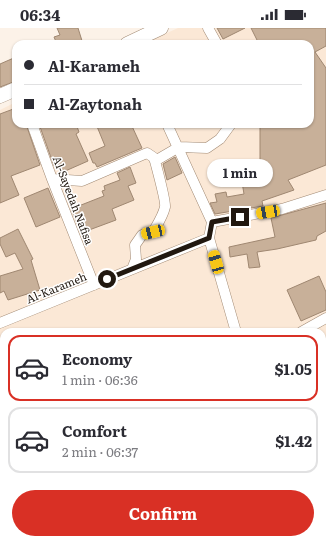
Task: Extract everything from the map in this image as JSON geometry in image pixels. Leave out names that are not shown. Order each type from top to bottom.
[{"type":"main road","points":[[136,40],[161,28]]},
{"type":"main road","points":[[0,96],[12,91]]},
{"type":"street","points":[[208,28],[215,40]]},
{"type":"street","name":"Al-Sayedah Nafisa","points":[[33,128],[94,284]]},
{"type":"street","points":[[169,128],[212,222],[209,238],[235,328]]},
{"type":"street","points":[[155,161],[179,147],[207,148],[220,139],[228,128]]},
{"type":"street","points":[[52,179],[82,181],[147,152],[153,157],[162,194],[165,200],[165,207],[153,232],[142,235],[135,245],[136,259],[132,269]]},
{"type":"street","points":[[212,222],[282,209],[326,195]]},
{"type":"street","name":"Al-Karameh","points":[[0,323],[209,238]]},
{"type":"street","points":[[308,328],[326,318]]},
{"type":"shaded area","points":[[178,28],[326,28],[326,328],[0,328],[0,110],[12,104],[12,128],[314,128],[314,40],[152,40]]},
{"type":"building","points":[[57,28],[78,28],[82,40],[55,40],[54,37],[60,35]]},
{"type":"building","points":[[217,28],[245,28],[223,39]]},
{"type":"building","points":[[251,28],[326,28],[326,46],[315,52],[326,68],[326,165],[288,180],[294,190],[262,201],[263,206],[215,214],[210,203],[217,202],[215,194],[226,192],[227,197],[244,194],[242,182],[260,179],[260,128],[314,128],[314,40],[257,40]]},
{"type":"building","points":[[12,59],[12,82],[0,87],[0,64]]},
{"type":"building","points":[[12,110],[12,128],[27,128],[40,165],[11,176],[19,195],[0,203],[0,114]]},
{"type":"building","points":[[40,128],[78,128],[79,132],[76,134],[88,161],[63,172],[58,163],[54,166]]},
{"type":"building","points":[[98,128],[133,128],[142,148],[97,167],[95,163],[93,163],[89,153],[105,146]]},
{"type":"building","points":[[175,157],[182,173],[167,180],[163,164]]},
{"type":"building","points":[[130,167],[136,183],[128,186],[134,200],[112,209],[116,220],[81,233],[71,209],[104,196],[102,191],[105,190],[104,186],[120,180],[117,173]]},
{"type":"building","points":[[48,188],[60,217],[36,227],[24,198]]},
{"type":"building","points":[[326,203],[326,231],[317,236],[316,240],[257,252],[260,267],[249,268],[247,254],[230,257],[229,247],[275,237],[271,218]]},
{"type":"building","points":[[18,229],[33,259],[31,260],[40,290],[8,300],[4,291],[0,293],[0,276],[23,269],[15,253],[6,257],[0,244],[0,238]]},
{"type":"building","points":[[319,276],[326,292],[326,310],[301,321],[287,290]]},
{"type":"route","points":[[107,279],[209,238],[212,222],[240,217]]}]
